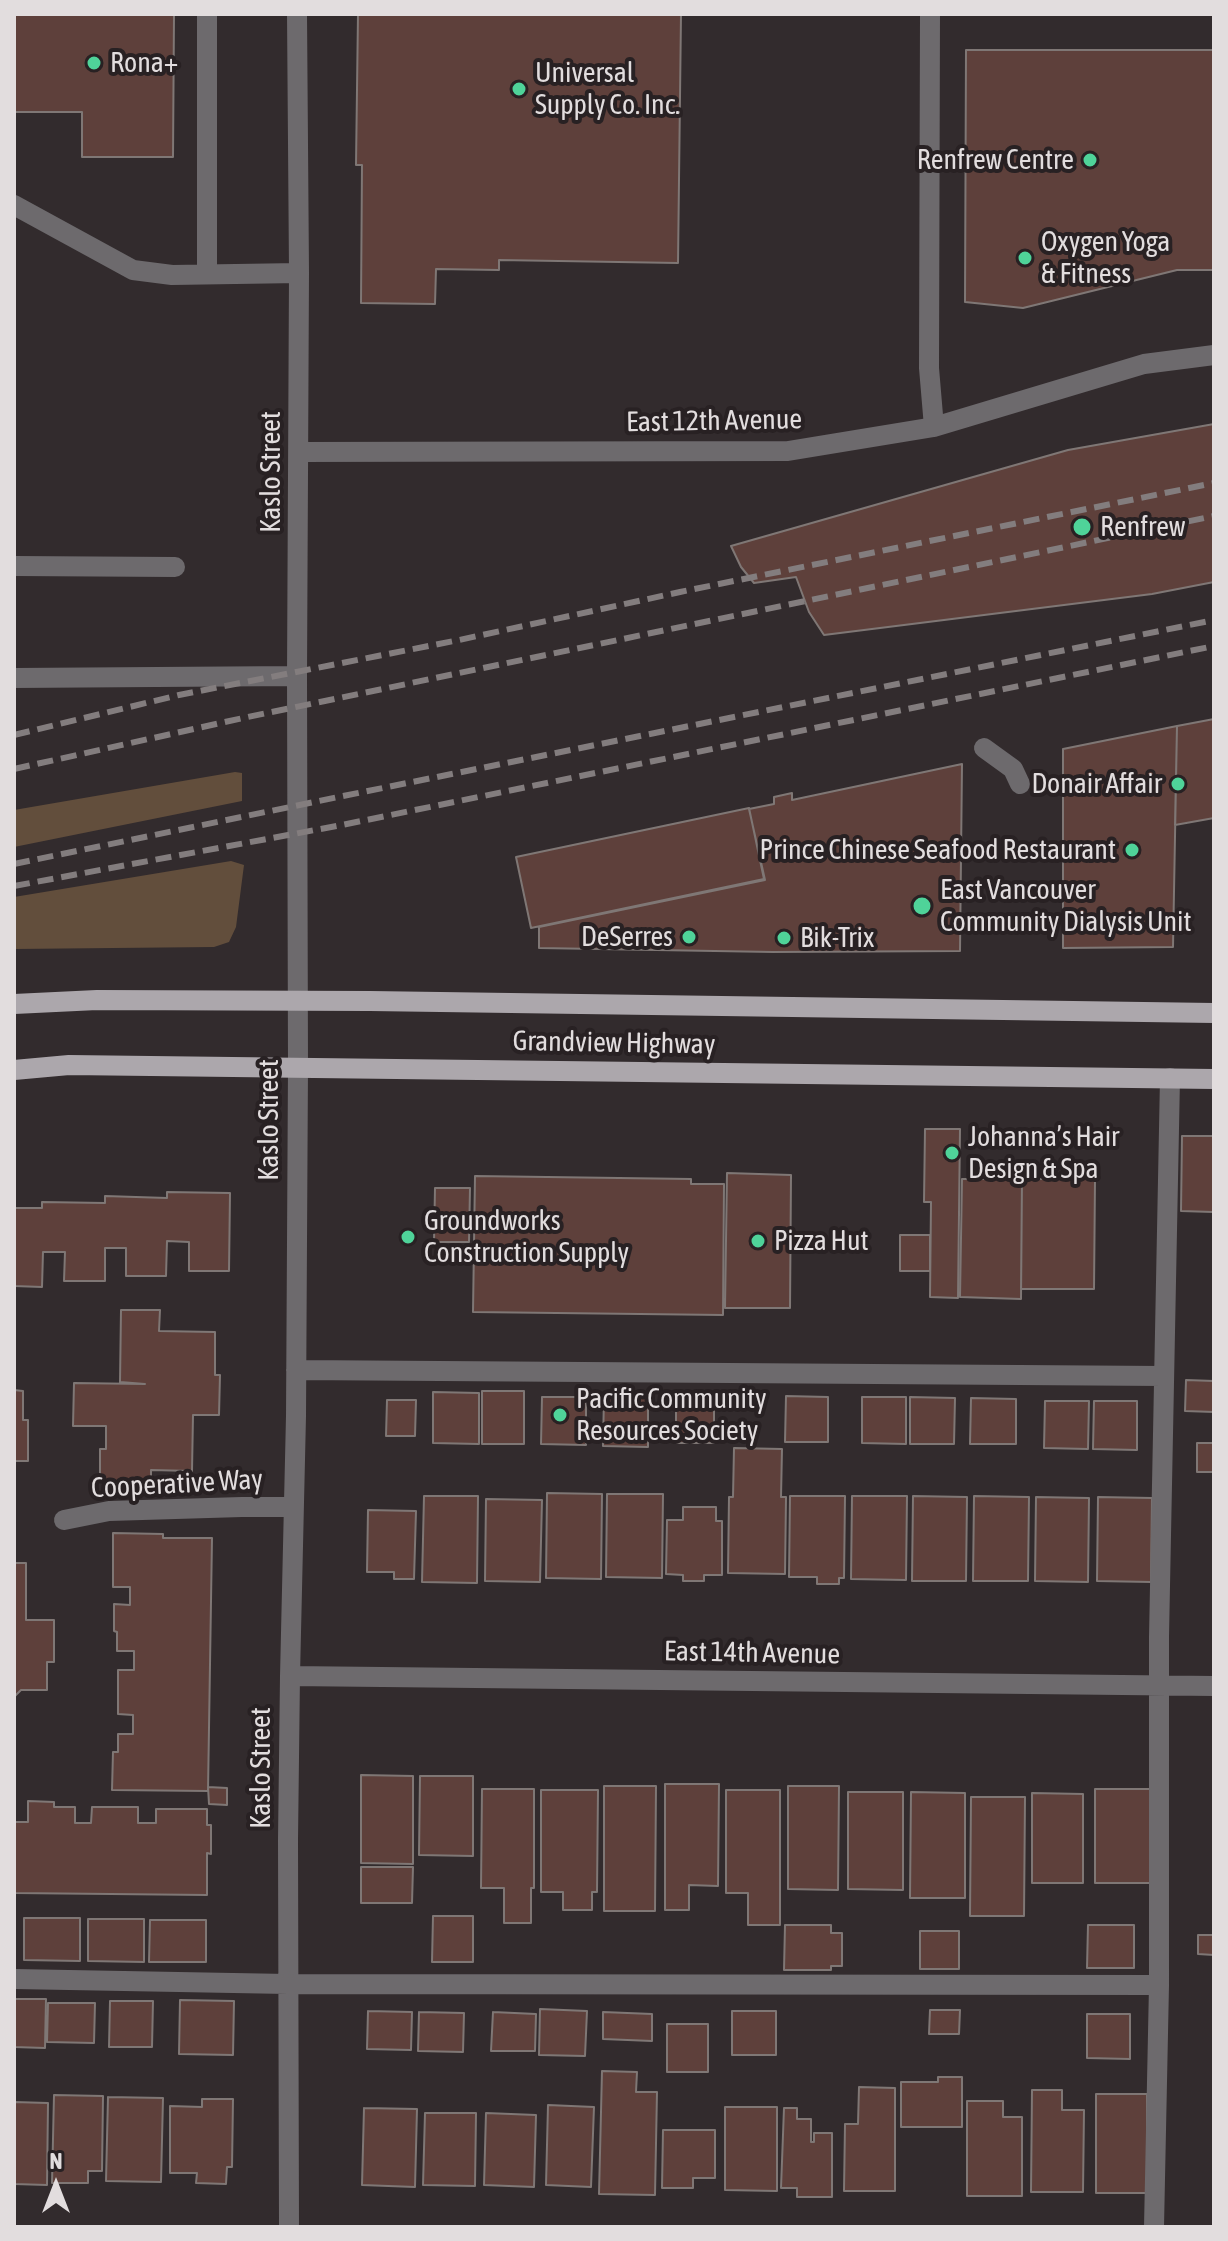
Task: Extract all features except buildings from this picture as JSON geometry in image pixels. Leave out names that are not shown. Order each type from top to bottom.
[{"type":"main road","name":"Grandview Highway","points":[[14,1004],[97,1000],[298,1001],[1214,1013]]},
{"type":"main road","name":"Grandview Highway","points":[[14,1070],[69,1065],[1214,1079]]},
{"type":"street","points":[[207,14],[207,274]]},
{"type":"street","name":"Kaslo Street","points":[[289,2227],[290,1676],[298,1067],[297,14]]},
{"type":"street","points":[[930,14],[929,368],[934,427]]},
{"type":"street","points":[[14,205],[133,270],[172,275],[299,273]]},
{"type":"street","name":"East 12th Avenue","points":[[299,452],[788,451],[934,427],[1144,364],[1214,355]]},
{"type":"street","points":[[14,566],[175,567]]},
{"type":"street","points":[[14,678],[297,676]]},
{"type":"street","points":[[984,748],[1013,769],[1020,784]]},
{"type":"street","points":[[1154,2227],[1159,1985],[1163,1376],[1170,1078]]},
{"type":"street","points":[[296,1370],[1163,1376]]},
{"type":"street","name":"Cooperative Way","points":[[64,1520],[109,1511],[293,1507]]},
{"type":"street","name":"East 14th Avenue","points":[[290,1676],[1214,1686]]},
{"type":"street","points":[[14,1979],[288,1984],[1159,1985]]},
{"type":"shaded area","points":[[242,773],[242,801],[14,847],[14,810]]},
{"type":"shaded area","points":[[231,861],[244,865],[236,927],[229,942],[214,947],[14,949],[14,897]]},
{"type":"railway","points":[[14,735],[179,695],[1214,483]]},
{"type":"railway","points":[[14,769],[243,718],[1214,516]]},
{"type":"railway","points":[[14,864],[1214,620]]},
{"type":"railway","points":[[14,886],[342,825],[1214,646]]},
{"type":"place","name":"Rona+","points":[[94,63]]},
{"type":"place","name":"Universal Supply Co. Inc.","points":[[519,89]]},
{"type":"place","name":"Renfrew Centre","points":[[1090,160]]},
{"type":"place","name":"Oxygen Yoga & Fitness","points":[[1025,258]]},
{"type":"place","name":"Renfrew","points":[[1082,527]]},
{"type":"place","name":"Donair Affair","points":[[1178,784]]},
{"type":"place","name":"Prince Chinese Seafood Restaurant","points":[[1132,850]]},
{"type":"place","name":"East Vancouver Community Dialysis Unit","points":[[922,906]]},
{"type":"place","name":"DeSerres","points":[[689,937]]},
{"type":"place","name":"Bik-Trix","points":[[784,938]]},
{"type":"place","name":"Johanna’s Hair Design & Spa","points":[[952,1153]]},
{"type":"place","name":"Groundworks Construction Supply","points":[[408,1237]]},
{"type":"place","name":"Pizza Hut","points":[[758,1241]]},
{"type":"place","name":"Pacific Community Resources Society","points":[[560,1415]]}]
